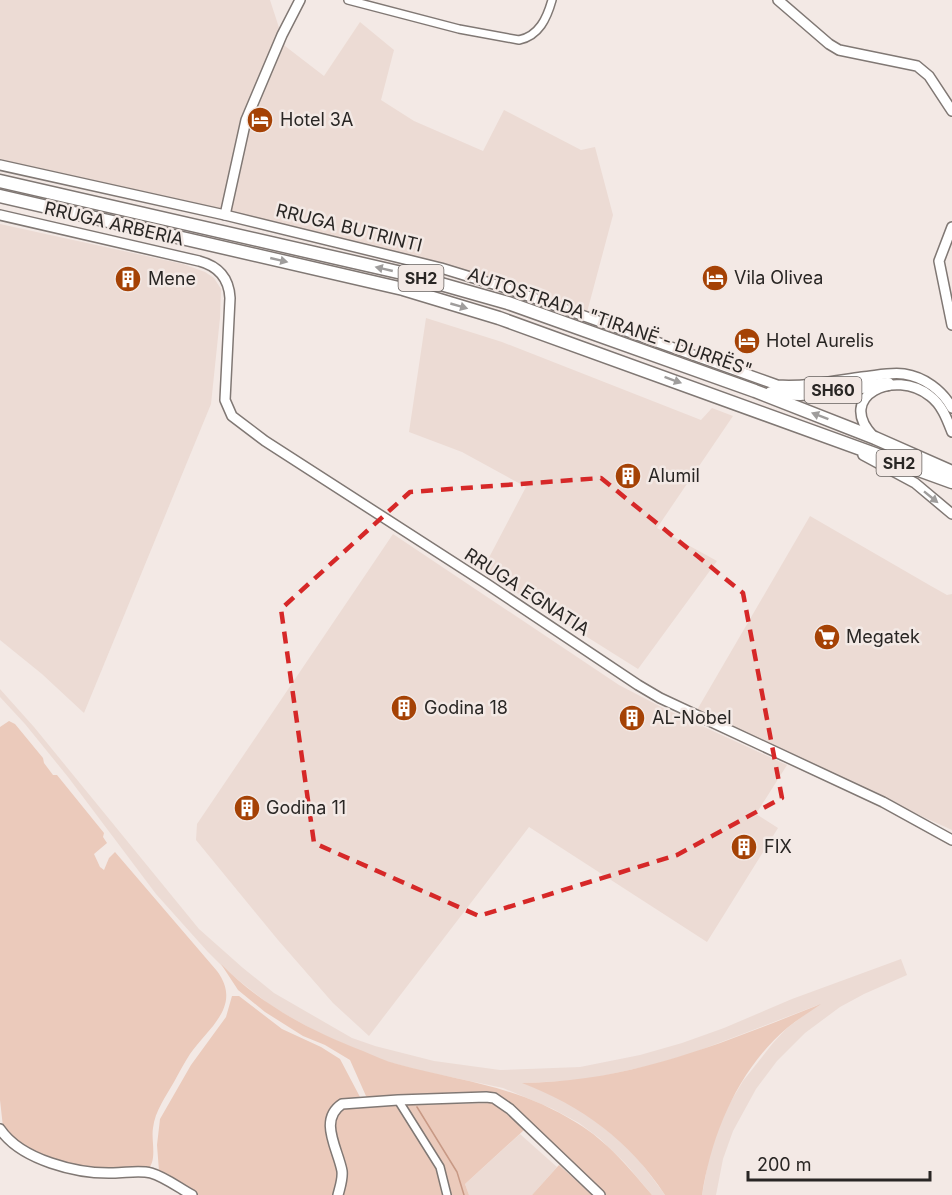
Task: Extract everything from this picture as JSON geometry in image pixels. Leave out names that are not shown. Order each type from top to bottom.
[{"type":"highway","name":"AUTOSTRADA \"TIRANË - DURRËS\"","points":[[0,181],[402,273],[508,303],[755,391],[875,438],[952,472]]},
{"type":"highway","name":"AUTOSTRADA \"TIRANË - DURRËS\"","points":[[0,196],[403,289],[499,318],[952,482]]},
{"type":"highway","name":"SH60","points":[[778,389],[800,394],[888,384]]},
{"type":"highway","points":[[755,391],[778,389]]},
{"type":"main road","points":[[225,215],[246,120],[282,35],[300,0]]},
{"type":"main road","points":[[778,0],[839,50],[917,66],[929,76],[952,111]]},
{"type":"main road","name":"RRUGA BUTRINTI","points":[[0,165],[225,215],[380,252],[464,275],[595,320],[778,389],[884,374],[904,374],[918,378],[932,386],[952,406]]},
{"type":"main road","name":"RRUGA ARBERIA","points":[[0,215],[199,261],[219,270]]},
{"type":"main road","points":[[952,227],[939,261],[952,325]]},
{"type":"main road","name":"RRUGA EGNATIA","points":[[219,270],[228,284],[230,298],[226,405],[232,416],[247,428],[638,685],[669,702],[883,802],[952,840]]},
{"type":"main road","points":[[875,438],[864,423],[862,404],[870,392],[888,384]]},
{"type":"main road","name":"SH60","points":[[888,384],[904,384],[930,396],[941,409],[952,432]]},
{"type":"main road","points":[[846,444],[915,483],[952,514]]},
{"type":"main road","points":[[338,1195],[342,1174],[333,1140],[331,1114],[342,1104],[494,1098],[510,1109],[600,1195]]},
{"type":"main road","points":[[0,1129],[6,1138],[17,1147],[51,1163],[81,1170],[153,1173],[192,1195]]},
{"type":"street","points":[[348,0],[459,29],[519,40],[528,39],[540,28],[552,0]]},
{"type":"street","points":[[398,1100],[440,1167],[447,1195]]},
{"type":"highlighted area","points":[[601,478],[743,593],[782,798],[677,855],[479,916],[314,843],[281,609],[410,492]]},
{"type":"shaded area","points":[[0,0],[270,0],[285,46],[324,76],[360,22],[394,50],[381,100],[414,121],[483,151],[504,110],[581,150],[595,147],[613,215],[586,316],[441,268],[0,165]]},
{"type":"shaded area","points":[[0,224],[183,264],[205,272],[214,278],[221,289],[211,404],[84,713],[42,674],[0,640]]},
{"type":"shaded area","points":[[426,318],[502,342],[701,420],[712,408],[733,416],[657,528],[717,561],[638,669],[482,571],[526,487],[462,452],[409,432]]},
{"type":"shaded area","points":[[810,516],[947,595],[952,594],[952,830],[761,743],[697,710]]},
{"type":"shaded area","points":[[393,534],[619,685],[665,709],[787,765],[756,814],[778,828],[707,942],[529,827],[369,1036],[333,1003],[196,840],[197,824]]},
{"type":"shaded area","points":[[0,689],[34,727],[199,929],[274,993],[352,1038],[375,1046],[434,1061],[500,1070],[580,1067],[640,1055],[682,1043],[901,959],[907,975],[840,1007],[805,1033],[777,1061],[756,1089],[733,1131],[723,1159],[716,1195],[702,1195],[710,1152],[722,1118],[731,1101],[743,1081],[773,1043],[787,1028],[818,1005],[690,1054],[652,1065],[584,1080],[524,1083],[566,1101],[634,1153],[665,1195],[652,1195],[625,1163],[599,1138],[579,1123],[553,1109],[503,1088],[381,1060],[319,1033],[274,1008],[252,991],[207,951],[156,894],[68,777],[0,697]]},
{"type":"shaded area","points":[[9,721],[15,724],[43,758],[53,775],[57,775],[104,833],[103,837],[107,843],[94,854],[100,867],[104,870],[109,858],[115,852],[217,971],[224,984],[225,1006],[220,1016],[190,1054],[158,1110],[153,1128],[153,1154],[149,1168],[95,1170],[57,1163],[12,1139],[3,1127],[0,1100],[0,727]]},
{"type":"shaded area","points":[[221,964],[236,979],[270,1004],[344,1043],[393,1063],[511,1092],[554,1110],[598,1138],[618,1156],[652,1195],[606,1195],[501,1098],[370,1098],[366,1096],[350,1060],[325,1045],[303,1036],[265,1012],[238,990]]},
{"type":"shaded area","points":[[232,996],[239,996],[282,1029],[321,1047],[340,1059],[360,1097],[360,1106],[492,1103],[524,1130],[465,1184],[469,1195],[195,1195],[159,1171],[157,1145],[160,1119],[191,1065],[226,1017]]},
{"type":"shaded area","points":[[821,1004],[787,1028],[754,1063],[741,1083],[720,1126],[702,1195],[665,1195],[636,1158],[603,1127],[565,1103],[522,1083],[601,1076],[638,1068],[712,1046]]},
{"type":"shaded area","points":[[520,1134],[557,1167],[532,1195],[469,1195],[465,1184]]},
{"type":"shaded area","points":[[559,1165],[592,1195],[532,1195]]},
{"type":"waterway","points":[[417,1107],[457,1172],[464,1195]]},
{"type":"place","name":"Hotel 3A","points":[[260,120]]},
{"type":"place","name":"Vila Olivea","points":[[715,278]]},
{"type":"place","name":"Mene","points":[[128,279]]},
{"type":"place","name":"Hotel Aurelis","points":[[747,341]]},
{"type":"place","name":"Alumil","points":[[628,476]]},
{"type":"place","name":"Megatek","points":[[827,637]]},
{"type":"place","name":"Godina 18","points":[[404,708]]},
{"type":"place","name":"AL-Nobel","points":[[632,718]]},
{"type":"place","name":"Godina 11","points":[[247,808]]},
{"type":"place","name":"FIX","points":[[744,847]]}]
